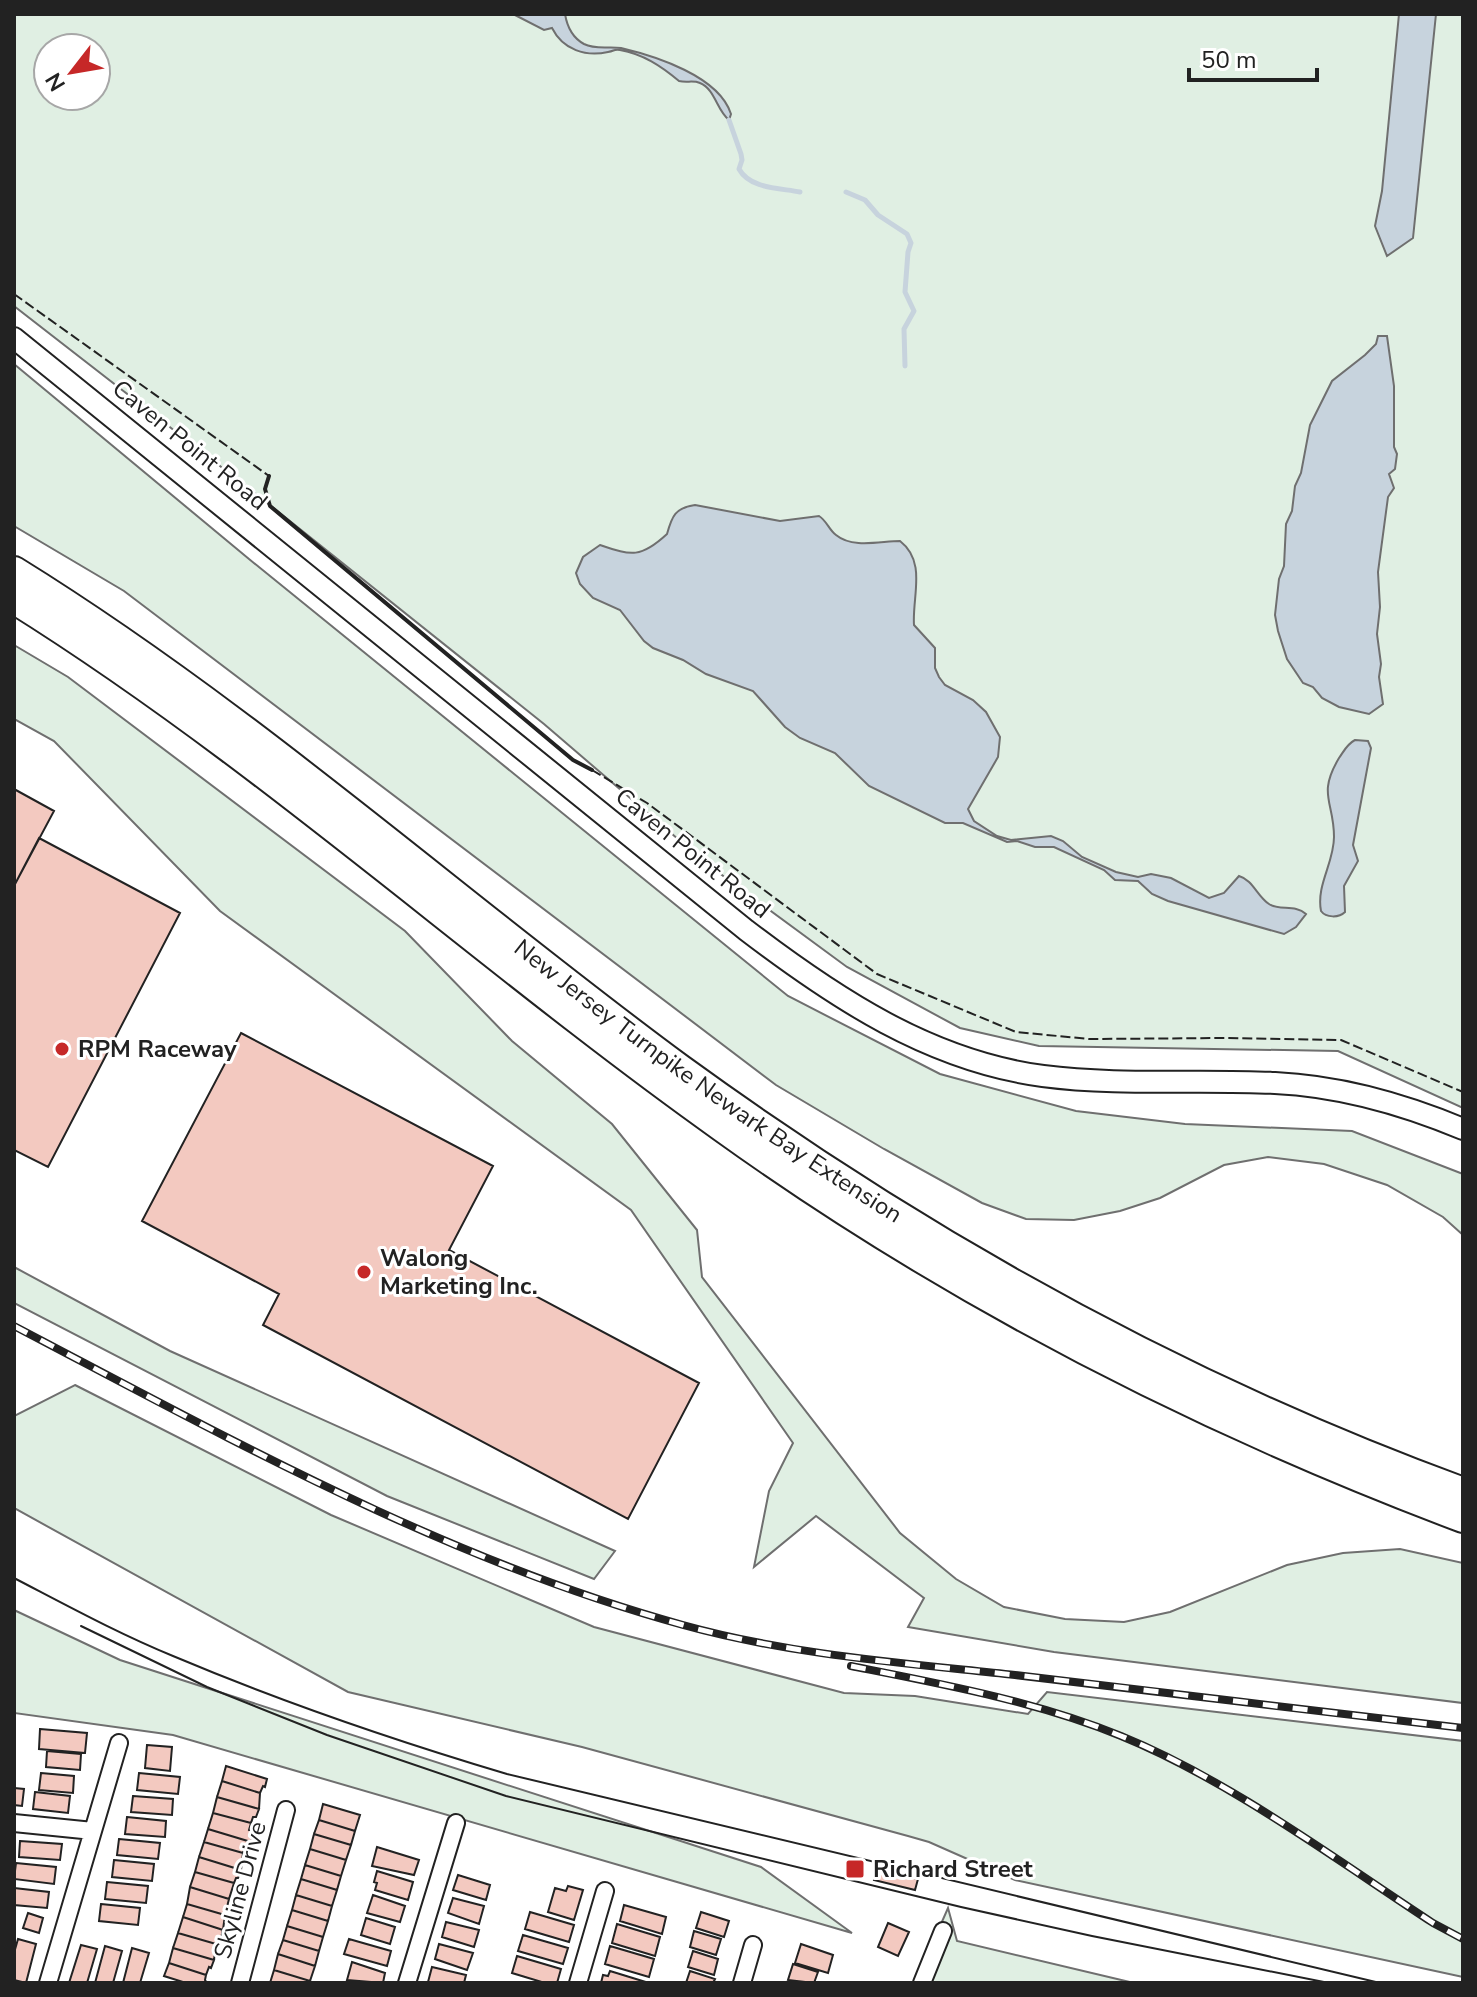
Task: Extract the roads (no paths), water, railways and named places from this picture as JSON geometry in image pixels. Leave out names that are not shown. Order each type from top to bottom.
[{"type":"highway","name":"New Jersey Turnpike Newark Bay Extension","points":[[14,571],[205,700],[677,1066],[836,1177],[978,1264],[1139,1351],[1311,1432],[1463,1492]]},
{"type":"highway","name":"New Jersey Turnpike Newark Bay Extension","points":[[14,599],[114,664],[186,716],[650,1074],[848,1213],[1013,1311],[1148,1383],[1287,1447],[1463,1518]]},
{"type":"street","name":"Caven Point Road","points":[[14,338],[746,930],[805,975],[865,1013],[927,1045],[983,1063],[1042,1076],[1277,1083],[1340,1090],[1400,1105],[1463,1129]]},
{"type":"street","points":[[48,1983],[119,1743]]},
{"type":"street","name":"Skyline Drive","points":[[240,1983],[286,1810]]},
{"type":"street","points":[[14,1823],[93,1831]]},
{"type":"street","points":[[407,1983],[456,1823]]},
{"type":"street","points":[[578,1983],[605,1891]]},
{"type":"street","points":[[922,1983],[943,1931]]},
{"type":"street","points":[[742,1983],[753,1945]]},
{"type":"waterway","points":[[729,120],[741,154],[739,169],[744,176],[758,184],[800,192]]},
{"type":"waterway","points":[[846,192],[865,200],[878,215],[907,234],[911,243],[905,292],[914,311],[904,329],[905,366]]},
{"type":"tram line","points":[[14,1578],[93,1619],[214,1673],[338,1720],[507,1774],[1380,1983]]},
{"type":"tram line","points":[[81,1626],[207,1687],[327,1735],[506,1796],[961,1907],[1329,1983]]},
{"type":"railway","points":[[14,1326],[258,1453],[424,1532],[595,1598],[683,1625],[765,1644],[848,1657],[1463,1728]]},
{"type":"railway","points":[[851,1666],[1022,1703],[1121,1736],[1202,1775],[1241,1798],[1433,1923],[1463,1939]]},
{"type":"place","name":"RPM Raceway","points":[[62,1049]]},
{"type":"place","name":"Walong Marketing Inc.","points":[[364,1272]]},
{"type":"place","name":"Richard Street","points":[[855,1869]]}]
